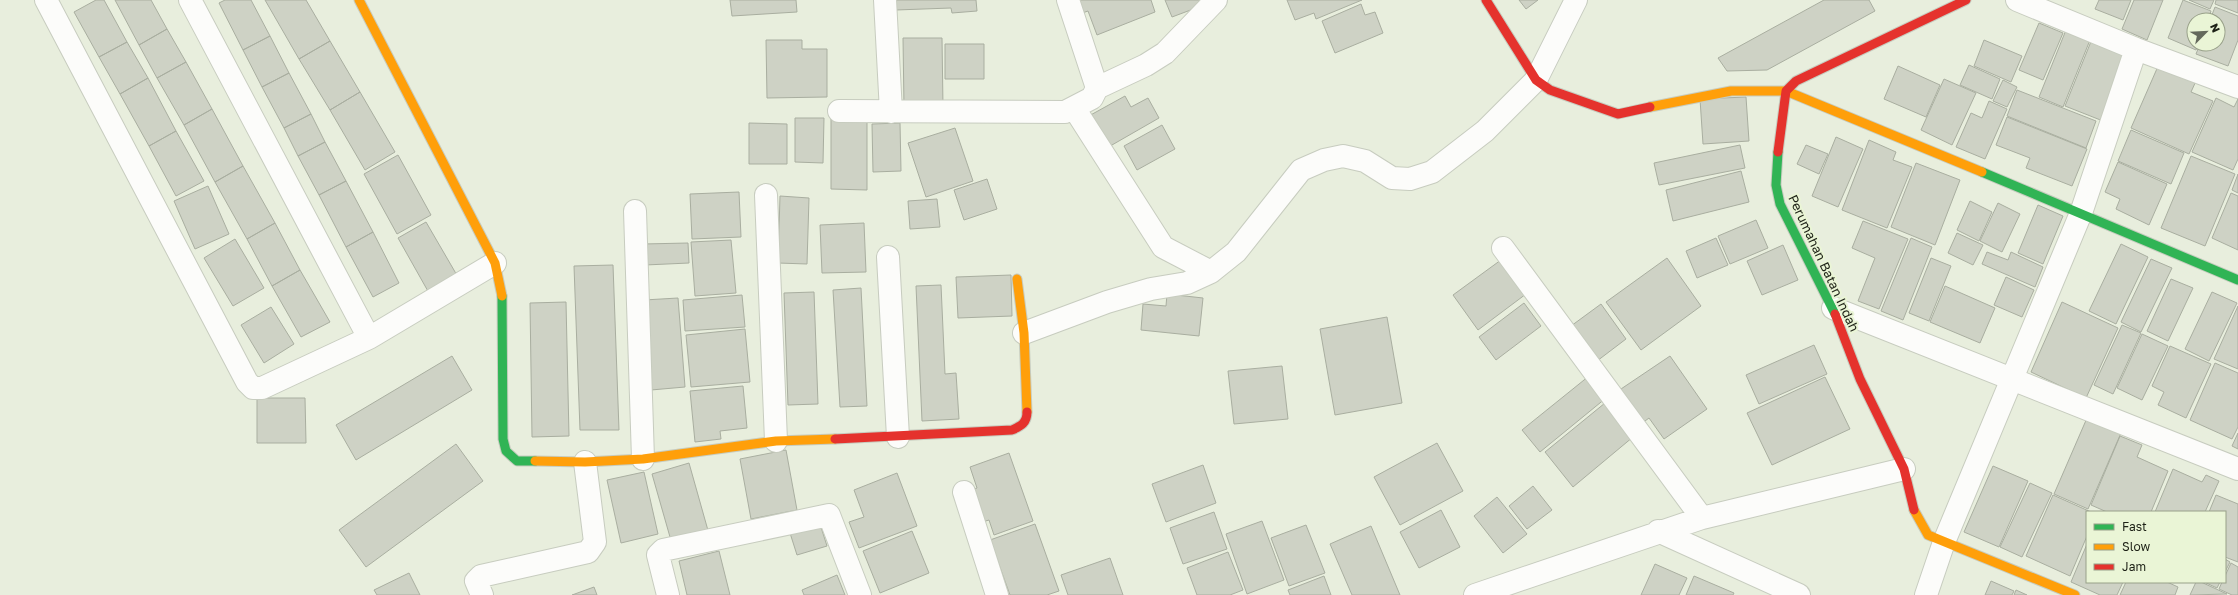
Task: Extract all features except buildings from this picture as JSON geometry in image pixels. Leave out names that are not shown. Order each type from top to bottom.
[{"type":"street","points":[[46,0],[166,231],[250,386],[255,389],[262,388],[369,338],[495,263]]},
{"type":"street","points":[[190,0],[369,338]]},
{"type":"street","points":[[359,0],[495,263],[503,301],[503,439],[506,451],[517,461],[585,462],[642,459],[776,441],[898,437],[1012,430],[1022,425],[1028,418],[1024,333],[1017,279]]},
{"type":"street","points":[[885,0],[891,112]]},
{"type":"street","points":[[1068,0],[1097,88]]},
{"type":"street","points":[[839,111],[1065,112],[1092,98],[1097,88],[1146,65],[1165,53],[1216,0]]},
{"type":"street","points":[[1486,0],[1543,85],[1578,101],[1618,114],[1731,91],[1786,91],[2081,213],[2238,280]]},
{"type":"street","points":[[1024,333],[1107,302],[1151,289],[1187,283],[1211,272],[1236,252],[1301,170],[1324,160],[1343,156],[1365,161],[1392,178],[1410,179],[1432,172],[1543,85],[1576,0]]},
{"type":"street","points":[[1786,91],[1796,81],[1966,0]]},
{"type":"street","points":[[2017,0],[2136,49],[2238,87]]},
{"type":"street","points":[[1926,595],[1936,538],[2012,379],[2081,213],[2136,49]]},
{"type":"street","name":"Perumahan Batan Indah","points":[[1786,91],[1778,145],[1776,186],[1780,204],[1833,308],[1860,379],[1904,469],[1911,506],[1936,538]]},
{"type":"street","points":[[1074,108],[1164,247],[1211,272]]},
{"type":"street","points":[[766,195],[776,441]]},
{"type":"street","points":[[635,211],[642,459]]},
{"type":"street","points":[[1503,248],[1702,518]]},
{"type":"street","points":[[888,257],[898,437]]},
{"type":"street","points":[[1833,308],[2238,469]]},
{"type":"street","points":[[482,595],[476,581],[482,576],[588,552],[593,548],[595,542],[585,462]]},
{"type":"street","points":[[1475,595],[1658,531],[1702,518],[1904,469]]},
{"type":"street","points":[[964,492],[998,595]]},
{"type":"street","points":[[668,595],[658,555],[663,550],[829,515],[860,595]]},
{"type":"street","points":[[1658,531],[1799,595]]},
{"type":"street","points":[[1936,538],[2075,595]]},
{"type":"traffic: fast","points":[[1778,152],[1776,185],[1780,204],[1835,314]]},
{"type":"traffic: fast","points":[[1982,172],[2238,280]]},
{"type":"traffic: fast","points":[[502,296],[503,439],[506,451],[517,461],[535,461]]},
{"type":"traffic: slow","points":[[359,0],[495,263],[502,296]]},
{"type":"traffic: slow","points":[[1650,107],[1731,91],[1786,91],[1982,172]]},
{"type":"traffic: slow","points":[[1017,279],[1024,333],[1027,412]]},
{"type":"traffic: slow","points":[[535,461],[585,462],[643,459],[776,441],[835,439]]},
{"type":"traffic: slow","points":[[1914,510],[1928,535],[2075,595]]},
{"type":"traffic: jam","points":[[1486,0],[1536,80],[1550,90],[1618,114],[1650,107]]},
{"type":"traffic: jam","points":[[1778,152],[1786,91],[1796,81],[1966,0]]},
{"type":"traffic: jam","points":[[1835,314],[1860,379],[1904,469],[1914,510]]},
{"type":"traffic: jam","points":[[835,439],[1012,430],[1023,424],[1026,419],[1027,412]]}]
